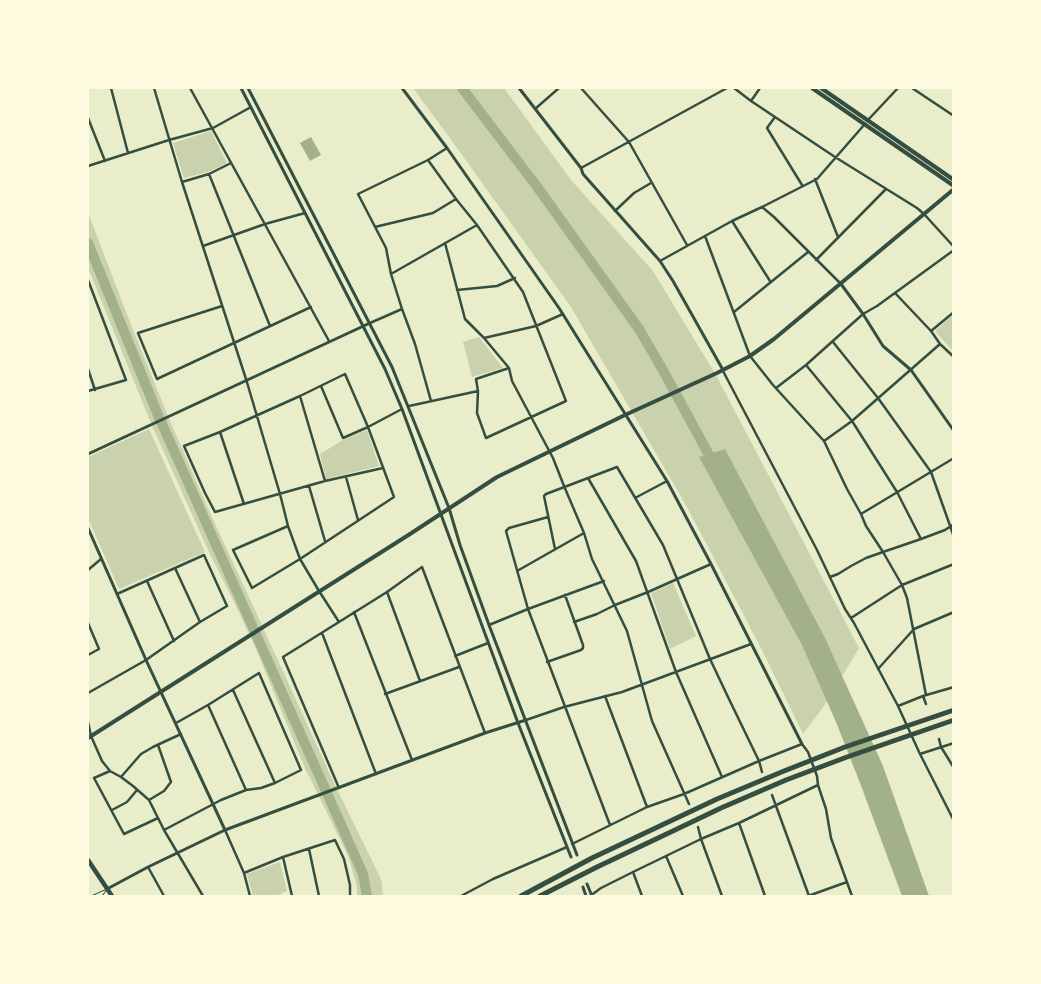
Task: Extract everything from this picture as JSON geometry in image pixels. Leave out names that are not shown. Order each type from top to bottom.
[{"type":"highway","points":[[521,896],[592,858],[718,799],[845,747],[954,710]]},
{"type":"highway","points":[[540,896],[720,808],[805,773],[954,720]]},
{"type":"main road","points":[[812,88],[954,180]]},
{"type":"main road","points":[[89,737],[497,477],[750,356],[774,339],[841,284],[954,188],[821,88]]},
{"type":"main road","points":[[88,860],[112,896]]},
{"type":"street","points":[[111,88],[128,153]]},
{"type":"street","points":[[154,88],[182,182],[246,379],[288,526],[300,559],[339,622]]},
{"type":"street","points":[[190,88],[329,341]]},
{"type":"street","points":[[241,88],[385,369],[402,409],[488,644],[571,857]]},
{"type":"street","points":[[248,88],[370,323],[409,406],[449,508],[460,545],[576,855]]},
{"type":"street","points":[[402,88],[447,148],[563,314],[667,481],[802,744],[808,752],[826,809],[831,838],[852,896]]},
{"type":"street","points":[[519,88],[581,168],[583,174],[660,261],[673,281],[723,370],[845,609],[898,706],[954,821]]},
{"type":"street","points":[[535,109],[559,88]]},
{"type":"street","points":[[581,88],[629,142],[687,246]]},
{"type":"street","points":[[581,168],[727,88]]},
{"type":"street","points":[[734,88],[834,157],[924,214],[954,248],[878,306],[863,314],[806,365],[776,388]]},
{"type":"street","points":[[751,101],[760,88]]},
{"type":"street","points":[[660,261],[732,221],[815,180],[898,88]]},
{"type":"street","points":[[912,88],[954,116]]},
{"type":"street","points":[[88,166],[212,128],[251,107]]},
{"type":"street","points":[[775,117],[767,128],[802,185]]},
{"type":"street","points":[[88,118],[105,160]]},
{"type":"street","points":[[431,401],[415,344],[391,274],[386,248],[358,194],[428,160],[447,148]]},
{"type":"street","points":[[428,160],[515,278],[523,292],[566,401],[486,438],[477,414],[478,391],[476,379],[509,368]]},
{"type":"street","points":[[182,182],[209,174],[231,164]]},
{"type":"street","points":[[209,174],[270,326]]},
{"type":"street","points":[[815,180],[838,237]]},
{"type":"street","points":[[615,211],[634,192],[652,183]]},
{"type":"street","points":[[816,260],[886,189]]},
{"type":"street","points":[[375,227],[433,213],[456,199]]},
{"type":"street","points":[[762,207],[841,284],[863,314],[882,346],[911,370],[954,431]]},
{"type":"street","points":[[203,246],[265,224],[305,213]]},
{"type":"street","points":[[732,221],[770,281]]},
{"type":"street","points":[[391,274],[476,225]]},
{"type":"street","points":[[705,236],[750,356],[824,441],[866,526],[902,585],[908,598],[926,704]]},
{"type":"street","points":[[445,243],[465,319],[509,368],[512,381],[553,458],[584,533],[592,559],[627,631],[652,721],[689,804]]},
{"type":"street","points":[[734,312],[808,252]]},
{"type":"street","points":[[457,290],[497,286],[515,278]]},
{"type":"street","points":[[88,280],[126,380],[88,392]]},
{"type":"street","points":[[894,293],[954,357]]},
{"type":"street","points":[[222,306],[138,333],[157,378],[310,307]]},
{"type":"street","points":[[88,454],[246,379],[402,309]]},
{"type":"street","points":[[931,331],[954,312]]},
{"type":"street","points":[[484,338],[536,326],[563,314]]},
{"type":"street","points":[[833,342],[878,398],[931,472],[954,537]]},
{"type":"street","points":[[824,441],[852,421],[940,344]]},
{"type":"street","points":[[806,365],[852,421],[897,492],[921,539]]},
{"type":"street","points":[[88,369],[94,390]]},
{"type":"street","points":[[288,526],[233,550],[252,588],[394,497],[368,427],[345,374],[220,432],[184,446],[215,512],[325,481],[383,468]]},
{"type":"street","points":[[321,386],[343,438],[402,409]]},
{"type":"street","points":[[409,406],[478,391]]},
{"type":"street","points":[[300,396],[325,481]]},
{"type":"street","points":[[220,432],[244,504]]},
{"type":"street","points":[[861,514],[954,458]]},
{"type":"street","points":[[555,549],[544,496],[564,486],[616,467],[663,546],[710,659],[759,761],[762,772]]},
{"type":"street","points":[[346,477],[358,520]]},
{"type":"street","points":[[588,478],[636,561],[676,672],[722,777]]},
{"type":"street","points":[[635,498],[667,481]]},
{"type":"street","points":[[309,486],[325,542]]},
{"type":"street","points":[[548,517],[509,528],[506,531],[528,609],[610,825]]},
{"type":"street","points":[[830,577],[883,552],[945,530],[954,524]]},
{"type":"street","points":[[88,528],[146,660],[244,872],[250,896]]},
{"type":"street","points":[[517,571],[584,533]]},
{"type":"street","points":[[88,693],[146,660],[200,622],[227,606],[204,555],[117,594]]},
{"type":"street","points":[[88,570],[102,559]]},
{"type":"street","points":[[574,622],[597,614],[711,564]]},
{"type":"street","points":[[851,618],[902,585],[954,564]]},
{"type":"street","points":[[337,788],[283,657],[387,592],[422,567],[485,733]]},
{"type":"street","points":[[175,568],[200,622]]},
{"type":"street","points":[[147,580],[174,641]]},
{"type":"street","points":[[490,625],[604,581]]},
{"type":"street","points":[[387,592],[420,681]]},
{"type":"street","points":[[547,662],[583,648],[565,595]]},
{"type":"street","points":[[354,612],[412,760]]},
{"type":"street","points":[[878,669],[914,629],[954,612]]},
{"type":"street","points":[[88,624],[99,649],[88,655]]},
{"type":"street","points":[[322,633],[376,774]]},
{"type":"street","points":[[455,656],[488,644]]},
{"type":"street","points":[[107,889],[225,830],[485,733],[564,707],[622,692],[751,644]]},
{"type":"street","points":[[385,694],[459,667]]},
{"type":"street","points":[[164,830],[221,800],[246,790],[261,788],[275,783],[301,770],[258,673],[208,706],[176,723]]},
{"type":"street","points":[[898,706],[954,687]]},
{"type":"street","points":[[233,690],[275,783]]},
{"type":"street","points":[[604,696],[647,807]]},
{"type":"street","points":[[208,706],[246,790]]},
{"type":"street","points":[[88,722],[89,737],[102,760],[110,771],[121,777],[149,800],[164,830],[203,896]]},
{"type":"street","points":[[121,777],[141,754],[181,734]]},
{"type":"street","points":[[939,739],[941,747],[954,768]]},
{"type":"street","points":[[572,844],[647,807],[684,794],[802,744]]},
{"type":"street","points":[[920,754],[954,744]]},
{"type":"street","points":[[149,800],[164,791],[171,782],[158,745]]},
{"type":"street","points":[[110,771],[94,778],[124,834],[158,818]]},
{"type":"street","points":[[587,884],[591,896],[601,888],[700,839],[818,786]]},
{"type":"street","points":[[112,810],[126,802],[137,790]]},
{"type":"street","points":[[772,795],[808,896],[847,882]]},
{"type":"street","points":[[739,823],[765,896]]},
{"type":"street","points":[[698,827],[700,839],[722,896]]},
{"type":"street","points":[[244,872],[335,840],[344,860],[350,885],[350,896]]},
{"type":"street","points":[[461,896],[494,879],[567,847]]},
{"type":"street","points":[[309,848],[319,896]]},
{"type":"street","points":[[666,856],[683,896]]},
{"type":"street","points":[[283,857],[292,896]]},
{"type":"street","points":[[148,867],[164,896]]},
{"type":"street","points":[[633,872],[642,896]]},
{"type":"street","points":[[582,887],[586,896]]},
{"type":"lane","points":[[91,896],[107,889]]},
{"type":"lane","points":[[100,896],[107,889]]},
{"type":"shaded area","points":[[413,88],[504,88],[571,180],[653,271],[717,377],[859,648],[824,706],[803,734],[760,646],[687,507],[571,307]]},
{"type":"shaded area","points":[[211,131],[227,163],[208,172],[184,178],[173,143]]},
{"type":"shaded area","points":[[311,137],[321,155],[310,161],[300,143]]},
{"type":"shaded area","points":[[88,213],[170,421],[334,783],[381,879],[383,896],[357,896],[357,887],[349,858],[305,768],[253,642],[209,552],[153,428],[88,268]]},
{"type":"shaded area","points":[[953,315],[953,351],[935,331]]},
{"type":"shaded area","points":[[479,337],[503,368],[472,377],[463,342]]},
{"type":"shaded area","points":[[149,429],[205,552],[119,589],[88,518],[88,457]]},
{"type":"shaded area","points":[[367,430],[379,466],[326,479],[320,454],[343,440]]},
{"type":"shaded area","points":[[725,449],[825,638],[883,766],[929,896],[902,896],[836,722],[802,645],[699,457]]},
{"type":"shaded area","points":[[673,583],[696,636],[670,649],[651,593]]},
{"type":"shaded area","points":[[280,862],[287,891],[276,896],[253,896],[247,874]]},
{"type":"waterway","points":[[462,88],[538,188],[639,329],[715,466]]},
{"type":"waterway","points":[[88,243],[158,415],[363,874],[367,896]]}]
